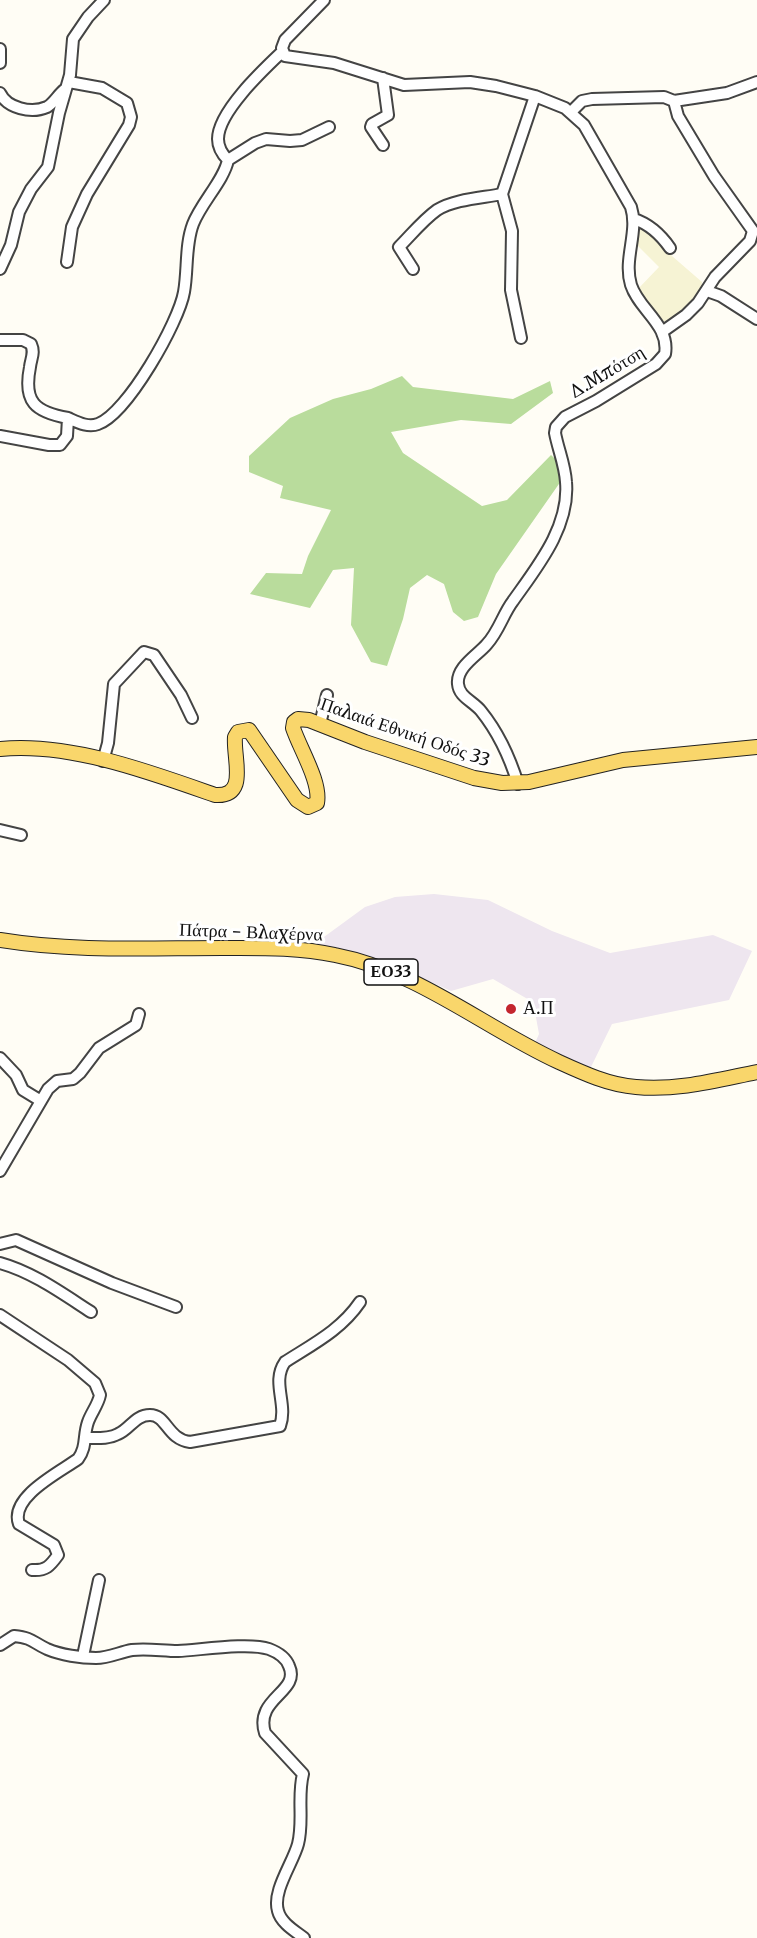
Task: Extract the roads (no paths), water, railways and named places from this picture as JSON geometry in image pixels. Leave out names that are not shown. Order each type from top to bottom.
[{"type":"main road","name":"Παλαιά Εθνική Οδός 33","points":[[0,749],[43,748],[165,777],[215,795],[224,796],[232,792],[237,784],[235,737],[238,732],[249,730],[297,800],[308,807],[317,803],[316,787],[293,728],[294,722],[303,718],[365,742],[474,778],[502,783],[518,784],[623,760],[757,747]]},
{"type":"main road","name":"Πάτρα - Βλαχέρνα","points":[[2,938],[30,945],[76,948],[269,948],[334,954],[357,960],[412,981],[526,1046],[576,1070],[604,1080],[635,1087],[674,1087],[757,1072]]},
{"type":"street","points":[[0,269],[11,245],[19,212],[31,189],[48,167],[59,113],[68,84],[73,39],[88,17],[104,0]]},
{"type":"street","points":[[228,160],[221,152],[218,139],[222,124],[246,88],[282,52],[285,40],[324,0]]},
{"type":"street","points":[[0,50],[0,63]]},
{"type":"street","name":"Δ.Μπότση","points":[[282,52],[288,57],[334,63],[410,85],[483,83],[535,96],[571,112],[588,132],[631,207],[634,219],[629,275],[631,286],[662,332],[666,347],[662,359],[596,401],[565,417],[556,427],[556,440],[566,480],[566,498],[561,520],[539,564],[509,606],[500,626],[486,645],[466,665],[458,679],[462,694],[478,707],[505,749],[518,784]]},
{"type":"street","points":[[383,78],[388,115],[372,124],[371,127],[383,146]]},
{"type":"street","points":[[571,112],[582,100],[664,97],[674,102],[727,93],[757,82]]},
{"type":"street","points":[[0,93],[11,105],[34,109],[49,106],[68,84]]},
{"type":"street","points":[[67,262],[72,227],[87,194],[129,125],[131,117],[127,103],[107,90],[68,84]]},
{"type":"street","points":[[521,338],[511,290],[512,231],[502,194],[535,96]]},
{"type":"street","points":[[662,332],[686,315],[707,291],[715,277],[750,241],[753,231],[714,176],[675,111],[674,102]]},
{"type":"street","points":[[0,340],[23,340],[32,344],[34,351],[27,385],[31,399],[41,411],[84,425],[96,425],[108,419],[122,405],[154,359],[177,315],[184,293],[187,251],[192,225],[204,201],[226,168],[228,160],[255,143],[266,139],[302,140],[329,127]]},
{"type":"street","points":[[413,269],[399,247],[431,215],[439,209],[465,200],[502,194]]},
{"type":"street","points":[[634,219],[654,230],[670,248]]},
{"type":"street","points":[[707,291],[721,296],[757,319]]},
{"type":"street","points":[[0,436],[60,445],[67,436],[68,418]]},
{"type":"street","points":[[103,761],[108,743],[114,684],[144,652],[154,655],[181,695],[192,718]]},
{"type":"street","points":[[320,724],[327,695]]},
{"type":"street","points":[[0,830],[21,835]]},
{"type":"street","points":[[0,1171],[48,1089],[57,1081],[73,1078],[80,1073],[99,1048],[136,1025],[139,1014]]},
{"type":"street","points":[[0,1058],[16,1075],[23,1090],[41,1101]]},
{"type":"street","points":[[0,1244],[16,1240],[112,1283],[176,1307]]},
{"type":"street","points":[[0,1263],[15,1267],[54,1288],[91,1312]]},
{"type":"street","points":[[86,1438],[102,1438],[119,1434],[137,1418],[149,1415],[161,1419],[178,1439],[190,1442],[280,1426],[283,1418],[279,1378],[282,1366],[337,1329],[351,1316],[360,1302]]},
{"type":"street","points":[[0,1315],[68,1360],[95,1383],[99,1391],[99,1399],[85,1432],[85,1448],[78,1460],[35,1488],[25,1498],[17,1515],[19,1524],[54,1545],[58,1555],[49,1568],[41,1571],[32,1570]]},
{"type":"street","points":[[83,1656],[99,1580]]},
{"type":"street","points":[[0,1645],[14,1636],[28,1637],[47,1649],[62,1654],[83,1656],[104,1657],[134,1650],[175,1651],[237,1647],[268,1648],[284,1658],[291,1672],[291,1679],[289,1684],[268,1705],[263,1725],[265,1733],[303,1774],[300,1785],[299,1842],[282,1879],[278,1911],[289,1927],[304,1938]]},
{"type":"place","name":"Α.Π","points":[[511,1009]]}]
